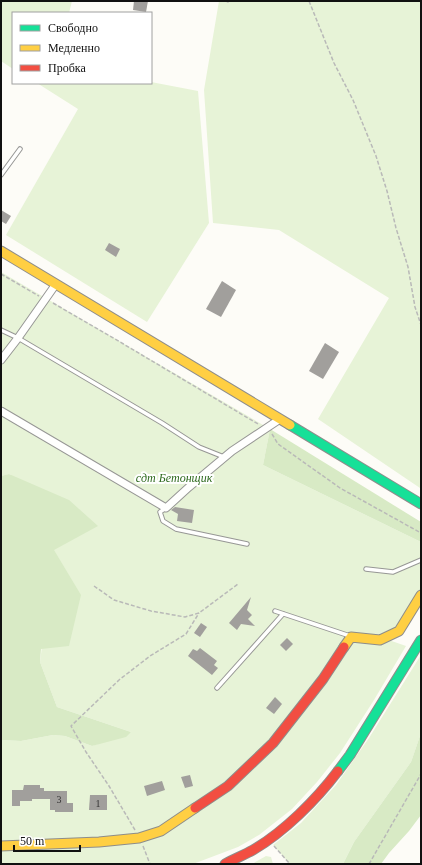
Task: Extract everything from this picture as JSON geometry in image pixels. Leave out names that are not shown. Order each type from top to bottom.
[{"type":"street","points":[[1,251],[421,504]]},
{"type":"street","points":[[1,360],[56,284]]},
{"type":"street","points":[[1,411],[166,508],[225,457],[280,419]]},
{"type":"street","points":[[1,846],[99,842],[139,838],[161,831],[228,786],[273,743],[323,679],[351,637],[380,640],[399,631],[421,595]]},
{"type":"street","points":[[225,864],[253,850],[284,828],[331,780],[350,755],[421,640]]},
{"type":"lane","points":[[1,175],[20,149]]},
{"type":"lane","points":[[1,330],[18,338],[162,423],[199,447],[225,457]]},
{"type":"lane","points":[[166,508],[160,512],[163,521],[176,528],[247,544]]},
{"type":"lane","points":[[366,569],[393,572],[421,560]]},
{"type":"lane","points":[[275,611],[351,637]]},
{"type":"lane","points":[[217,688],[283,614]]},
{"type":"path","points":[[309,1],[334,63],[353,100],[376,156],[408,267],[415,307],[421,325]]},
{"type":"path","points":[[1,274],[115,339],[271,432],[278,444],[340,488],[421,533]]},
{"type":"path","points":[[94,586],[114,600],[151,611],[185,617],[199,613],[238,584]]},
{"type":"path","points":[[150,864],[130,820],[71,726],[119,680],[150,656],[186,634],[199,613]]},
{"type":"path","points":[[369,864],[421,774]]},
{"type":"path","points":[[268,840],[290,864]]},
{"type":"green space","points":[[1,1],[72,1],[69,12],[12,12],[12,68],[1,61]]},
{"type":"green space","points":[[219,1],[421,1],[421,488],[318,419],[389,298],[279,230],[213,223],[204,90]]},
{"type":"green space","points":[[152,82],[198,91],[209,223],[147,322],[6,235],[78,109],[39,84],[152,84]]},
{"type":"green space","name":"сдт Бетонщик","points":[[1,272],[270,429],[263,465],[421,542],[421,590],[403,622],[383,638],[406,646],[340,753],[317,782],[292,809],[259,835],[238,847],[193,864],[1,864],[1,740],[21,741],[53,735],[65,736],[92,746],[131,732],[57,707],[40,662],[54,550],[10,474],[1,476]]},
{"type":"green space","points":[[270,429],[421,522],[421,542],[263,465]]},
{"type":"green space","points":[[9,474],[69,500],[98,526],[54,550],[81,595],[69,646],[41,649],[40,662],[57,707],[131,732],[126,737],[92,746],[65,736],[53,735],[21,741],[1,740],[1,476]]},
{"type":"green space","points":[[421,655],[421,733],[411,762],[354,842],[343,864],[290,864],[273,845],[301,823],[336,785],[369,738]]},
{"type":"green space","points":[[421,733],[421,815],[381,864],[343,864],[354,842],[411,762]]},
{"type":"green space","points":[[266,856],[271,857],[273,864],[252,864]]},
{"type":"building","points":[[134,1],[148,1],[146,12],[133,10]]},
{"type":"building","points":[[1,210],[11,216],[6,224],[1,221]]},
{"type":"building","points":[[109,243],[120,249],[116,257],[105,250]]},
{"type":"building","points":[[222,281],[236,290],[221,317],[206,309]]},
{"type":"building","points":[[325,343],[339,352],[323,379],[309,371]]},
{"type":"building","points":[[175,507],[194,510],[192,523],[177,521],[178,514],[171,510]]},
{"type":"building","points":[[251,597],[247,610],[252,615],[248,619],[255,626],[241,624],[237,630],[229,623]]},
{"type":"building","points":[[201,623],[207,627],[200,637],[194,633]]},
{"type":"building","points":[[287,638],[293,644],[286,651],[280,645]]},
{"type":"building","points":[[200,648],[217,661],[214,665],[218,668],[212,675],[188,656],[193,649],[197,651]]},
{"type":"building","points":[[275,697],[282,704],[274,714],[266,708]]},
{"type":"building","points":[[190,775],[193,786],[185,788],[181,777]]},
{"type":"building","points":[[162,781],[165,790],[147,796],[144,786]]},
{"type":"building","points":[[24,785],[40,785],[40,788],[44,788],[44,791],[67,791],[67,803],[73,803],[73,812],[55,812],[55,810],[50,810],[50,799],[20,801],[20,806],[12,806],[12,790],[23,790]]},
{"type":"building","points":[[90,795],[107,795],[107,810],[89,810]]},
{"type":"traffic: fast","points":[[290,425],[421,504]]},
{"type":"traffic: fast","points":[[338,771],[350,755],[421,640]]},
{"type":"traffic: slow","points":[[1,251],[290,425]]},
{"type":"traffic: slow","points":[[344,647],[351,637],[380,640],[399,631],[421,595]]},
{"type":"traffic: slow","points":[[1,846],[99,842],[139,838],[161,831],[195,808]]},
{"type":"traffic: jam","points":[[195,808],[228,786],[273,743],[323,679],[344,647]]},
{"type":"traffic: jam","points":[[225,864],[265,843],[288,825],[310,804],[338,771]]}]
